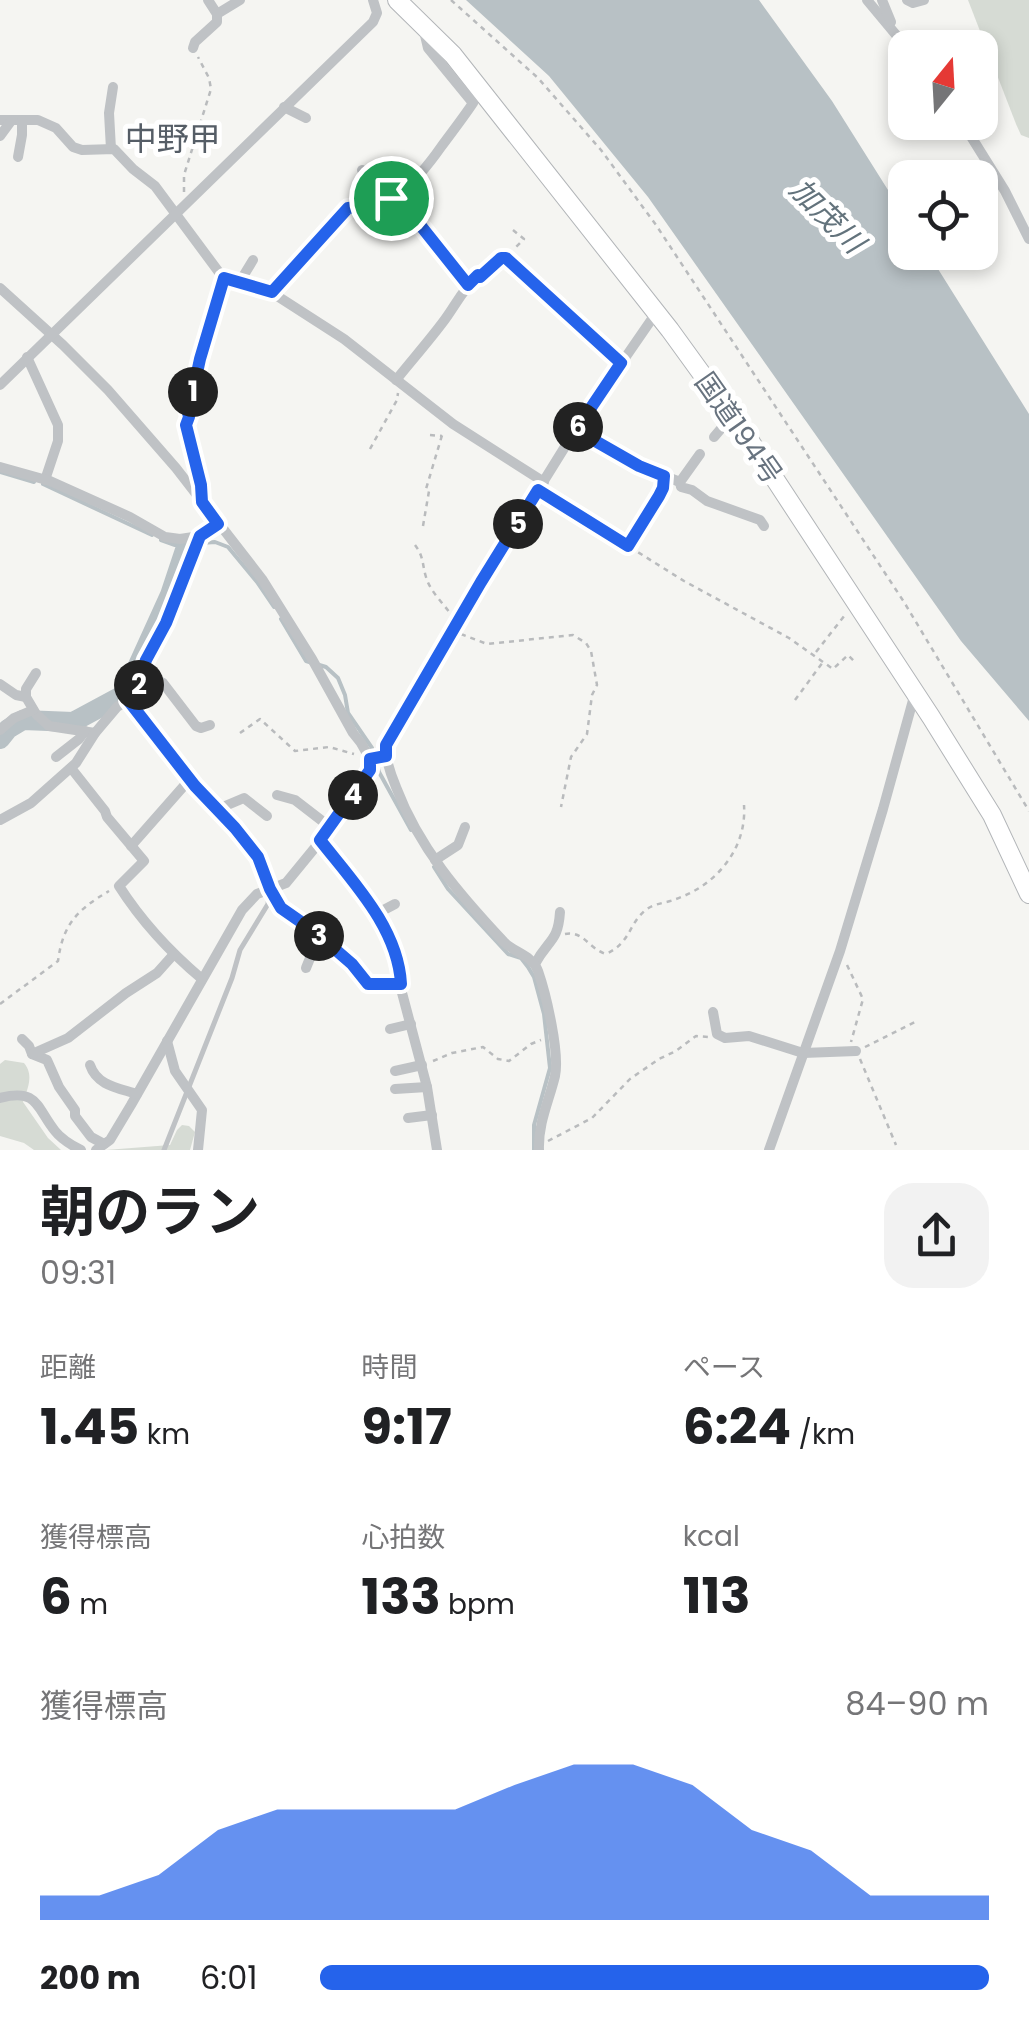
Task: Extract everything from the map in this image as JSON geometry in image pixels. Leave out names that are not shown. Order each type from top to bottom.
[{"type":"highway","name":"国道194号","points":[[397,0],[453,55],[656,312],[746,435],[992,815],[1029,894]]},
{"type":"street","points":[[193,48],[216,22],[217,14],[208,0]]},
{"type":"street","points":[[217,14],[240,0]]},
{"type":"street","points":[[0,384],[372,22],[377,13],[373,0]]},
{"type":"street","points":[[867,0],[893,30]]},
{"type":"street","points":[[882,0],[895,30]]},
{"type":"street","points":[[907,0],[913,4],[924,0]]},
{"type":"street","points":[[272,292],[348,208],[394,197],[421,176],[473,102],[428,48],[422,25]]},
{"type":"street","points":[[111,149],[109,113],[113,87]]},
{"type":"street","points":[[284,107],[306,118]]},
{"type":"street","points":[[11,120],[48,123],[73,147],[82,150],[114,149],[180,208],[182,225],[224,278],[272,292],[344,339],[541,486]]},
{"type":"street","points":[[0,136],[11,120]]},
{"type":"street","points":[[11,120],[22,135],[18,157]]},
{"type":"street","points":[[973,140],[1025,223],[1029,239]]},
{"type":"street","points":[[362,170],[394,197],[468,285]]},
{"type":"street","points":[[396,380],[468,285],[501,258],[506,258],[621,363]]},
{"type":"street","points":[[240,283],[253,260]]},
{"type":"street","points":[[0,288],[121,405],[202,502],[262,580],[352,733],[378,757],[404,809],[452,884],[510,948],[534,964],[547,1006],[556,1073],[540,1128],[539,1148]]},
{"type":"street","points":[[22,1040],[32,1054],[47,1060],[83,1128],[100,1147],[110,1140],[242,910],[257,894],[286,882],[330,828],[386,745],[576,430],[656,312]]},
{"type":"street","points":[[27,357],[60,432],[46,480]]},
{"type":"street","points":[[712,388],[707,398],[724,424],[714,438]]},
{"type":"street","points":[[576,430],[639,466],[680,482],[707,501],[760,520],[764,526]]},
{"type":"street","points":[[680,482],[700,454]]},
{"type":"street","points":[[0,467],[46,480],[165,536],[200,536],[218,524]]},
{"type":"street","points":[[56,757],[128,700],[141,682],[146,660],[166,623],[200,536]]},
{"type":"street","points":[[36,674],[26,689],[33,710],[49,726],[90,732]]},
{"type":"street","points":[[141,682],[164,683],[196,726],[210,725]]},
{"type":"street","points":[[0,684],[26,697]]},
{"type":"street","points":[[769,1150],[840,950],[915,692]]},
{"type":"street","points":[[128,700],[190,780],[258,857],[281,908],[320,936],[368,984],[401,984]]},
{"type":"street","points":[[0,730],[14,718],[33,710]]},
{"type":"street","points":[[0,820],[31,803],[71,768],[83,754],[90,732]]},
{"type":"street","points":[[71,768],[144,861],[119,886],[174,954],[202,979]]},
{"type":"street","points":[[131,846],[190,780]]},
{"type":"street","points":[[278,795],[295,800],[330,828]]},
{"type":"street","points":[[218,809],[244,798],[267,816]]},
{"type":"street","points":[[435,860],[458,845],[465,827]]},
{"type":"street","points":[[320,840],[376,914],[394,950],[427,1086],[437,1150]]},
{"type":"street","points":[[376,914],[395,904]]},
{"type":"street","points":[[534,964],[556,936],[560,912]]},
{"type":"street","points":[[306,968],[320,936]]},
{"type":"street","points":[[32,1054],[68,1038],[126,992],[158,973],[174,954]]},
{"type":"street","points":[[713,1012],[717,1034],[725,1038],[748,1036],[804,1053],[852,1051]]},
{"type":"street","points":[[390,1028],[411,1024]]},
{"type":"street","points":[[167,1041],[180,1080],[202,1110],[198,1150]]},
{"type":"street","points":[[395,1071],[422,1065]]},
{"type":"street","points":[[90,1066],[98,1081],[137,1094]]},
{"type":"street","points":[[395,1089],[427,1086]]},
{"type":"street","points":[[0,1098],[16,1094],[34,1100],[54,1129],[81,1150]]},
{"type":"street","points":[[408,1118],[432,1116]]},
{"type":"lane","points":[[164,1150],[240,950],[268,904],[270,889]]},
{"type":"path","points":[[451,0],[538,78],[601,150],[656,225],[904,602],[1029,812]]},
{"type":"path","points":[[180,208],[184,175],[211,89],[193,48]]},
{"type":"path","points":[[506,258],[524,239],[513,230]]},
{"type":"path","points":[[202,502],[186,425],[186,404],[192,396],[224,278]]},
{"type":"path","points":[[370,450],[397,400],[396,380]]},
{"type":"path","points":[[422,526],[429,491],[426,488],[447,419]]},
{"type":"path","points":[[430,434],[442,436]]},
{"type":"path","points":[[628,546],[659,496],[664,476]]},
{"type":"path","points":[[541,486],[628,546],[814,655],[833,670],[848,654],[855,662]]},
{"type":"path","points":[[415,546],[422,555],[426,578],[455,628],[487,644],[573,635],[591,651],[596,684],[587,734],[570,757],[561,808]]},
{"type":"path","points":[[814,655],[847,611]]},
{"type":"path","points":[[796,700],[822,662]]},
{"type":"path","points":[[240,733],[260,718],[295,751],[329,748],[378,757]]},
{"type":"path","points":[[556,936],[577,933],[596,951],[606,954],[617,949],[646,910],[689,894],[718,875],[737,848],[744,826],[744,805]]},
{"type":"path","points":[[0,1004],[58,961],[61,940],[69,924],[84,907],[119,886]]},
{"type":"path","points":[[840,950],[863,999],[852,1051],[896,1145]]},
{"type":"path","points":[[852,1051],[917,1021]]},
{"type":"path","points":[[539,1148],[592,1118],[630,1079],[696,1036],[720,1036]]},
{"type":"path","points":[[422,1065],[452,1053],[484,1047],[498,1059],[509,1062],[530,1044],[552,1039]]},
{"type":"shaded area","points":[[968,0],[1029,0],[1029,138],[1021,135],[998,78],[998,30],[980,30]]},
{"type":"shaded area","points":[[5,1060],[24,1063],[29,1082],[23,1102],[61,1150],[34,1150],[0,1136],[0,1064]]},
{"type":"shaded area","points":[[182,1125],[195,1132],[190,1150],[106,1150],[170,1145]]},
{"type":"water","name":"加茂川","points":[[466,0],[759,0],[832,101],[888,190],[888,270],[939,270],[1029,414],[1029,721],[961,641],[648,197],[549,76]]},
{"type":"waterway","points":[[0,472],[34,482]]},
{"type":"waterway","points":[[43,484],[152,535]]},
{"type":"waterway","points":[[161,540],[175,545],[215,542],[228,547],[274,607]]},
{"type":"waterway","points":[[0,739],[23,720],[73,722],[125,694],[170,595],[187,544]]},
{"type":"waterway","points":[[281,619],[306,661],[326,667],[338,678],[348,713],[372,748],[379,772],[411,830]]},
{"type":"waterway","points":[[434,867],[448,889],[508,954],[521,958],[534,977],[544,1014],[550,1068],[534,1125],[534,1150]]},
{"type":"district","name":"中野甲","points":[[173,139]]},
{"type":"route","points":[[397,196],[468,285],[506,258],[621,363],[576,430],[664,476],[659,496],[628,546],[538,490],[386,745],[386,756],[370,759],[370,770],[320,840],[362,893],[394,950],[401,984],[376,985],[368,984],[352,964],[281,908],[258,857],[195,786],[128,700],[141,682],[146,660],[166,623],[200,536],[218,524],[202,502],[186,425],[186,404],[198,377],[224,278],[272,292],[348,208],[391,198],[397,196]]}]
